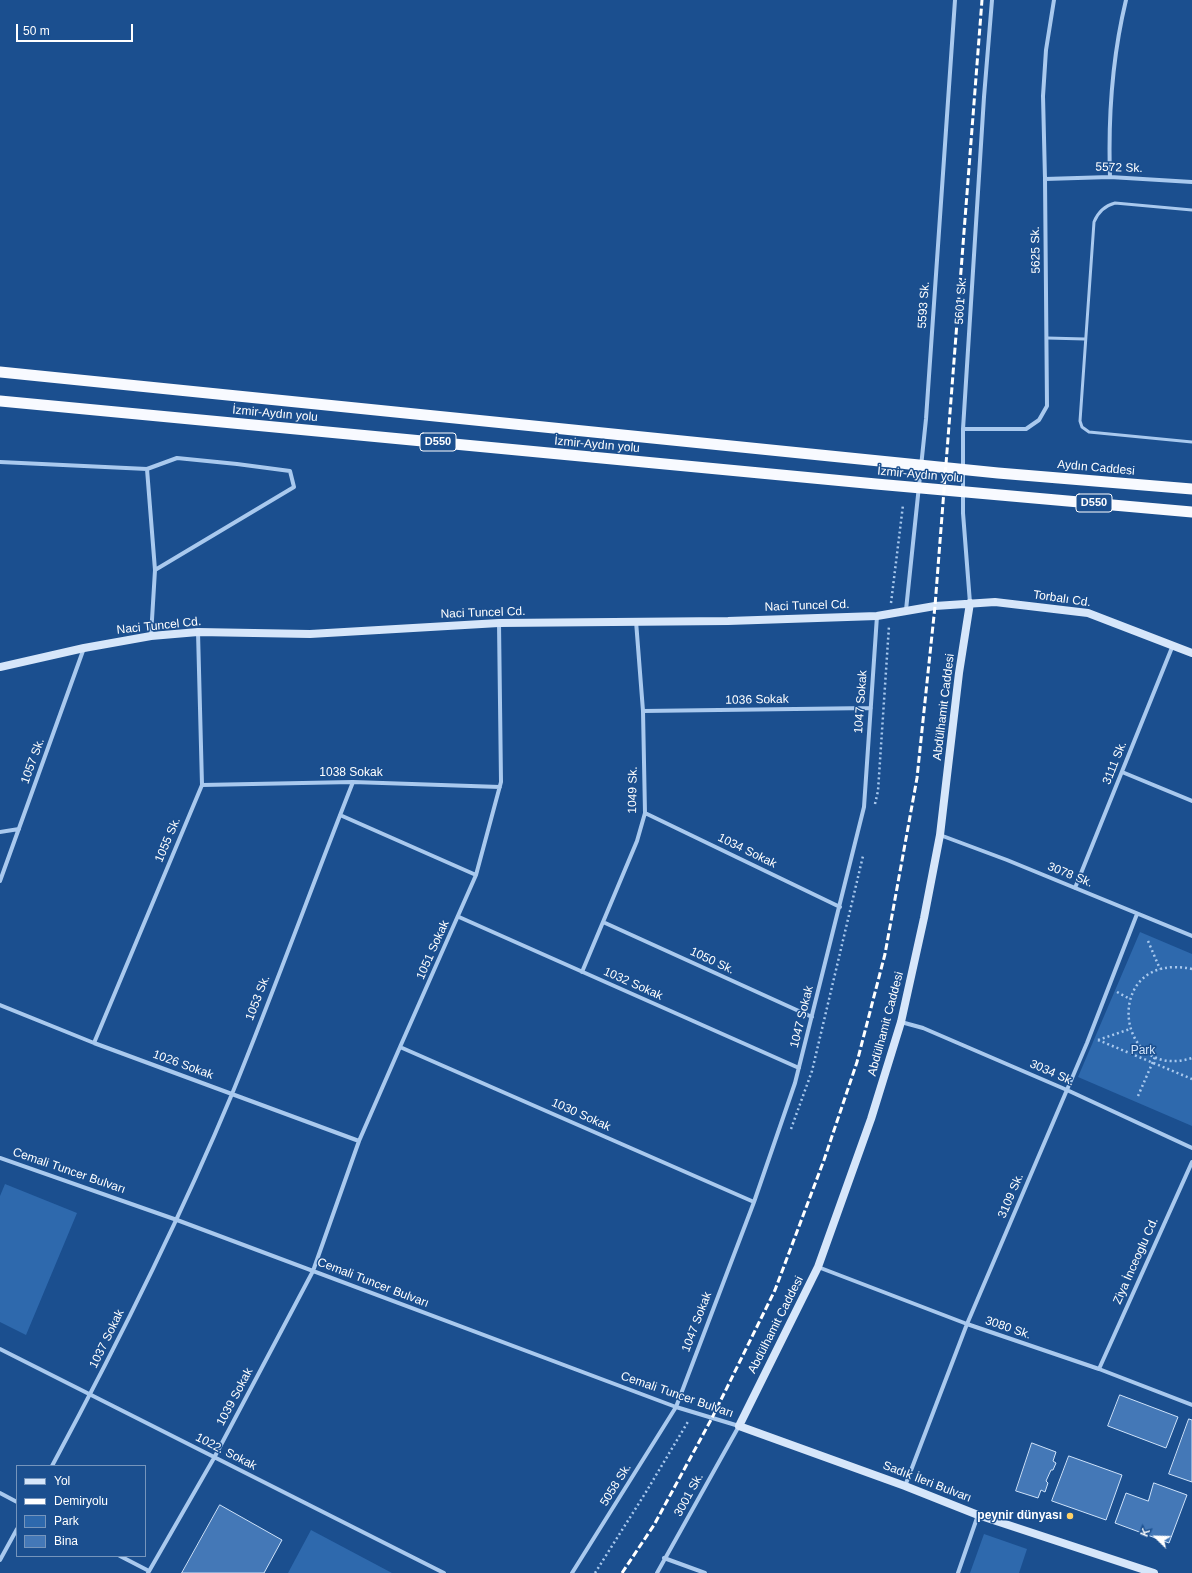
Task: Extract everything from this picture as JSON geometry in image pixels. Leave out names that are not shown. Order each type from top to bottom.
[{"type":"highway","name":"İzmir-Aydın yolu","points":[[0,372],[998,473]]},
{"type":"highway","name":"İzmir-Aydın yolu","points":[[0,401],[876,484],[1192,512]]},
{"type":"highway","name":"Aydın Caddesi","points":[[998,473],[1192,489]]},
{"type":"main road","name":"Torbalı Cd.","points":[[970,603],[995,602],[1088,613],[1192,653]]},
{"type":"main road","name":"Naci Tuncel Cd.","points":[[0,667],[84,648],[151,636],[198,632],[310,634],[499,623],[728,621],[877,616],[970,603]]},
{"type":"main road","name":"Abdülhamit Caddesi","points":[[739,1426],[818,1267],[871,1119],[901,1022],[924,918],[940,835],[958,681],[970,603]]},
{"type":"main road","name":"Sadık İleri Bulvarı","points":[[739,1426],[905,1486],[978,1515],[1154,1573]]},
{"type":"street","name":"5593 Sk.","points":[[906,611],[926,419],[955,0]]},
{"type":"street","name":"5601 Sk.","points":[[970,603],[962,513],[963,429],[984,97],[992,0]]},
{"type":"street","name":"5625 Sk.","points":[[963,429],[1026,429],[1039,420],[1044,414],[1048,398],[1043,96],[1046,50],[1054,0]]},
{"type":"street","points":[[1110,177],[1112,80],[1116,47],[1126,0]]},
{"type":"street","name":"5572 Sk.","points":[[1045,180],[1110,177],[1192,182]]},
{"type":"street","points":[[0,462],[147,469],[177,458],[290,471],[294,487],[155,570]]},
{"type":"street","points":[[147,469],[155,570],[151,636]]},
{"type":"street","name":"1047 Sokak","points":[[676,1407],[754,1202],[796,1084],[864,807],[877,616]]},
{"type":"street","name":"1049 Sk.","points":[[582,972],[637,840],[645,813],[643,711],[636,621]]},
{"type":"street","name":"1051 Sokak","points":[[313,1271],[359,1141],[476,875],[501,782],[499,623]]},
{"type":"street","name":"1055 Sk.","points":[[94,1043],[202,785],[198,632]]},
{"type":"street","name":"3111 Sk.","points":[[1075,888],[1173,645]]},
{"type":"street","name":"1057 Sk.","points":[[0,881],[84,648]]},
{"type":"street","name":"1036 Sokak","points":[[643,711],[871,708]]},
{"type":"street","points":[[1122,772],[1192,801]]},
{"type":"street","name":"1038 Sokak","points":[[202,785],[353,782],[500,787]]},
{"type":"street","name":"1053 Sk.","points":[[177,1220],[232,1094],[353,782]]},
{"type":"street","name":"1034 Sokak","points":[[645,813],[840,907]]},
{"type":"street","points":[[340,815],[476,875]]},
{"type":"street","points":[[0,832],[19,829]]},
{"type":"street","name":"3078 Sk.","points":[[940,835],[988,852],[1192,936]]},
{"type":"street","name":"3109 Sk.","points":[[905,1486],[967,1324],[1088,1043],[1137,914]]},
{"type":"street","name":"1032 Sokak","points":[[458,918],[799,1068]]},
{"type":"street","name":"1050 Sk.","points":[[603,922],[812,1017]]},
{"type":"street","name":"1026 Sokak","points":[[0,1005],[94,1043],[359,1141]]},
{"type":"street","name":"3034 Sk.","points":[[901,1022],[924,1028],[1067,1090],[1192,1148]]},
{"type":"street","name":"1030 Sokak","points":[[400,1047],[754,1202]]},
{"type":"street","name":"Cemali Tuncer Bulvarı","points":[[0,1158],[177,1220],[676,1407],[739,1426]]},
{"type":"street","name":"Ziya İnceoglu Cd.","points":[[1099,1369],[1192,1162]]},
{"type":"street","name":"1037 Sokak","points":[[53,1465],[90,1395],[177,1220]]},
{"type":"street","name":"3080 Sk.","points":[[818,1267],[967,1324],[1099,1369],[1192,1405]]},
{"type":"street","name":"1039 Sokak","points":[[149,1572],[214,1458],[313,1271]]},
{"type":"street","name":"1022. Sokak","points":[[0,1349],[437,1572],[444,1573]]},
{"type":"street","name":"5058 Sk.","points":[[572,1573],[676,1407]]},
{"type":"street","name":"3001 Sk.","points":[[657,1573],[739,1426]]},
{"type":"street","points":[[0,1493],[16,1501]]},
{"type":"street","points":[[958,1573],[978,1515]]},
{"type":"street","points":[[0,1560],[16,1531]]},
{"type":"street","points":[[122,1557],[149,1572]]},
{"type":"street","points":[[664,1558],[705,1573]]},
{"type":"lane","points":[[1192,210],[1115,203],[1102,209],[1097,215],[1094,222],[1080,421],[1085,430],[1192,442]]},
{"type":"lane","points":[[1047,338],[1085,339]]},
{"type":"path","points":[[1148,941],[1160,969]]},
{"type":"path","points":[[1192,969],[1178,966],[1160,969],[1149,974],[1138,984],[1130,999],[1128,1013],[1130,1029],[1138,1044],[1150,1055],[1166,1061],[1182,1061],[1192,1058]]},
{"type":"path","points":[[1117,992],[1130,999]]},
{"type":"path","points":[[1088,1043],[1130,1029]]},
{"type":"path","points":[[1098,1040],[1192,1079]]},
{"type":"path","points":[[1138,1096],[1155,1057]]},
{"type":"path","points":[[595,1573],[694,1412]]},
{"type":"green space","name":"Park","points":[[1140,932],[1192,954],[1192,1126],[1078,1077]]},
{"type":"green space","points":[[5,1184],[77,1213],[26,1335],[0,1322],[0,1196]]},
{"type":"green space","points":[[311,1530],[392,1573],[288,1573]]},
{"type":"green space","points":[[984,1534],[1027,1549],[1019,1573],[970,1573]]},
{"type":"building","points":[[1120,1395],[1178,1417],[1166,1448],[1108,1426]]},
{"type":"building","points":[[1189,1419],[1192,1420],[1192,1482],[1169,1474]]},
{"type":"building","points":[[1032,1443],[1056,1452],[1053,1461],[1056,1463],[1046,1481],[1048,1483],[1045,1492],[1041,1490],[1038,1498],[1016,1491]]},
{"type":"building","points":[[1069,1456],[1122,1475],[1106,1520],[1052,1501]]},
{"type":"building","points":[[1154,1483],[1187,1495],[1169,1543],[1115,1523],[1126,1493],[1148,1501]]},
{"type":"building","points":[[220,1505],[282,1540],[264,1573],[182,1573]]},
{"type":"railway","points":[[622,1573],[654,1525],[712,1418],[775,1290],[824,1160],[857,1062],[885,954],[917,778],[935,606],[982,0]]},
{"type":"place","name":"peynir dünyası","points":[[1070,1516]]}]
